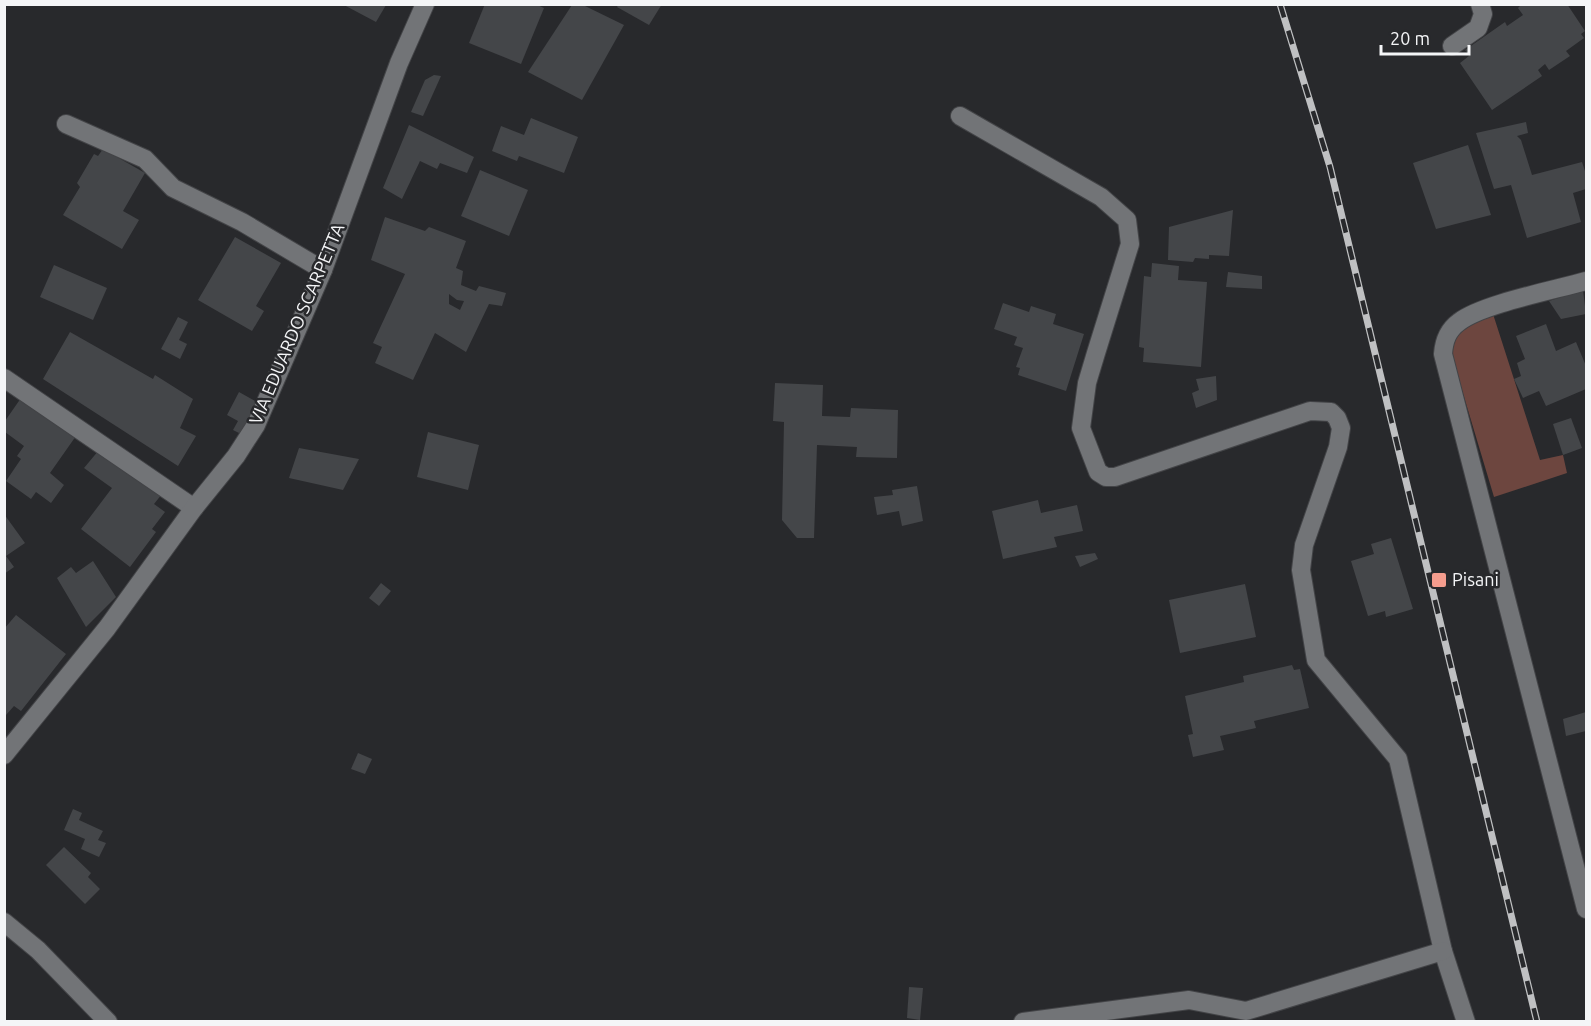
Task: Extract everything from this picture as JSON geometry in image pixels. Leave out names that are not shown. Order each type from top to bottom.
[{"type":"street","name":"VIA EDUARDO SCARPETTA","points":[[4,755],[107,628],[194,508],[236,456],[256,425],[323,270],[399,63],[425,4]]},
{"type":"street","points":[[1452,46],[1478,28],[1483,14],[1480,4]]},
{"type":"street","points":[[960,116],[1101,197],[1127,220],[1130,244],[1096,353],[1082,416],[1083,440],[1098,472],[1106,477],[1115,477],[1310,411],[1331,412],[1337,418],[1341,428],[1338,447],[1310,526],[1301,570],[1316,660],[1398,759],[1443,951],[1466,1022]]},
{"type":"street","points":[[66,124],[146,159],[173,188],[242,222],[323,270]]},
{"type":"street","points":[[1587,281],[1471,314],[1449,331],[1444,342],[1443,354],[1587,909]]},
{"type":"street","points":[[4,378],[194,508]]},
{"type":"street","points":[[4,922],[38,950],[108,1022]]},
{"type":"street","points":[[1023,1022],[1189,1000],[1246,1011],[1443,951]]},
{"type":"shaded area","points":[[1493,314],[1540,460],[1563,455],[1567,473],[1494,497],[1450,350],[1456,336],[1461,331]]},
{"type":"building","points":[[485,4],[535,4],[544,8],[521,64],[469,43]]},
{"type":"building","points":[[619,4],[662,4],[649,25],[617,7]]},
{"type":"building","points":[[1522,4],[1567,4],[1585,31],[1581,34],[1584,38],[1566,51],[1570,56],[1549,70],[1545,64],[1538,70],[1542,76],[1492,110],[1460,63],[1469,56],[1465,50],[1505,22],[1507,26],[1523,15],[1518,8]]},
{"type":"building","points":[[344,5],[386,5],[376,22]]},
{"type":"building","points":[[572,5],[583,5],[624,25],[582,100],[528,72]]},
{"type":"building","points":[[434,75],[441,76],[423,116],[411,112],[425,80]]},
{"type":"building","points":[[531,118],[578,137],[564,173],[519,156],[517,161],[492,151],[501,126],[524,135]]},
{"type":"building","points":[[1526,122],[1528,133],[1517,136],[1521,140],[1532,175],[1582,162],[1586,174],[1586,189],[1573,193],[1581,222],[1527,238],[1511,185],[1494,189],[1476,133]]},
{"type":"building","points":[[409,125],[474,157],[467,173],[440,163],[437,169],[420,161],[402,199],[383,188]]},
{"type":"building","points":[[1468,145],[1491,215],[1436,229],[1413,163]]},
{"type":"building","points":[[103,149],[145,173],[123,211],[139,220],[122,249],[63,215],[80,187],[77,183],[94,154],[98,156]]},
{"type":"building","points":[[480,170],[528,190],[509,236],[461,216]]},
{"type":"building","points":[[1233,210],[1229,256],[1209,255],[1209,259],[1195,258],[1193,262],[1168,260],[1169,227]]},
{"type":"building","points":[[385,217],[425,231],[429,227],[466,241],[456,268],[463,271],[461,285],[476,291],[479,286],[506,293],[502,306],[489,304],[466,352],[435,333],[413,380],[375,363],[382,347],[373,343],[405,274],[371,260]],"holes":[[[449,294],[457,300],[464,301],[460,310],[449,304]]]},
{"type":"building","points":[[235,237],[281,263],[256,306],[264,311],[252,331],[198,300]]},
{"type":"building","points":[[1152,263],[1179,266],[1178,280],[1207,282],[1201,367],[1143,362],[1144,348],[1139,347],[1144,276],[1151,277]]},
{"type":"building","points":[[54,265],[107,288],[93,320],[40,297]]},
{"type":"building","points":[[1228,272],[1262,276],[1262,289],[1226,287]]},
{"type":"building","points":[[1583,290],[1586,314],[1561,319],[1549,301]]},
{"type":"building","points":[[1003,303],[1029,312],[1031,306],[1056,314],[1053,324],[1084,334],[1066,391],[1018,375],[1020,368],[1016,367],[1023,348],[1014,345],[1017,337],[994,329]]},
{"type":"building","points":[[178,317],[188,322],[179,340],[187,344],[180,359],[161,349]]},
{"type":"building","points":[[1546,324],[1556,351],[1576,342],[1586,366],[1586,389],[1546,406],[1539,391],[1523,398],[1514,379],[1521,376],[1517,363],[1525,359],[1516,336]]},
{"type":"building","points":[[70,332],[153,379],[155,375],[193,399],[180,428],[196,436],[178,466],[43,379]]},
{"type":"building","points":[[1216,376],[1217,400],[1196,408],[1192,393],[1199,390],[1196,379]]},
{"type":"building","points":[[775,383],[823,385],[822,416],[850,417],[851,408],[898,410],[897,458],[856,457],[857,447],[817,445],[814,538],[797,538],[782,520],[784,422],[773,421]]},
{"type":"building","points":[[239,392],[262,405],[245,436],[233,430],[238,421],[227,415]]},
{"type":"building","points":[[21,398],[76,436],[50,473],[64,485],[51,503],[36,492],[31,499],[6,481],[21,459],[17,456],[24,446],[5,432],[5,421]]},
{"type":"building","points":[[1571,418],[1582,448],[1563,455],[1553,424]]},
{"type":"building","points":[[428,432],[479,445],[468,490],[417,477]]},
{"type":"building","points":[[299,448],[359,459],[343,490],[289,478]]},
{"type":"building","points":[[99,450],[162,494],[154,504],[165,512],[152,529],[156,532],[130,567],[81,529],[112,488],[84,468]]},
{"type":"building","points":[[917,486],[923,521],[902,526],[899,511],[877,515],[874,497],[893,495],[892,490]]},
{"type":"building","points":[[1038,500],[1041,513],[1077,505],[1083,531],[1054,537],[1057,547],[1003,559],[992,511]]},
{"type":"building","points":[[4,514],[25,543],[6,556],[14,567],[4,574]]},
{"type":"building","points":[[1391,538],[1413,609],[1386,617],[1385,611],[1368,616],[1351,561],[1374,554],[1371,544]]},
{"type":"building","points":[[1095,553],[1098,559],[1080,567],[1075,556]]},
{"type":"building","points":[[93,561],[116,597],[86,627],[57,578],[71,567],[76,573]]},
{"type":"building","points":[[381,583],[391,591],[379,606],[369,598]]},
{"type":"building","points":[[1245,584],[1256,637],[1180,653],[1169,600]]},
{"type":"building","points":[[16,615],[66,654],[21,711],[14,706],[6,715],[4,629]]},
{"type":"building","points":[[1292,665],[1294,670],[1300,669],[1309,708],[1254,721],[1256,728],[1220,736],[1224,750],[1193,757],[1188,735],[1193,734],[1185,696],[1244,682],[1243,676]]},
{"type":"building","points":[[1586,712],[1586,731],[1566,736],[1563,719]]},
{"type":"building","points":[[358,753],[372,759],[365,774],[351,769]]},
{"type":"building","points":[[73,809],[82,813],[79,820],[103,831],[98,840],[106,843],[99,857],[81,849],[85,839],[64,830]]},
{"type":"building","points":[[64,847],[91,873],[88,877],[100,889],[85,904],[46,865]]},
{"type":"building","points":[[909,987],[923,988],[920,1020],[907,1018]]},
{"type":"railway","points":[[1280,4],[1330,167],[1537,1022]]},
{"type":"place","name":"Pisani","points":[[1439,580]]}]
